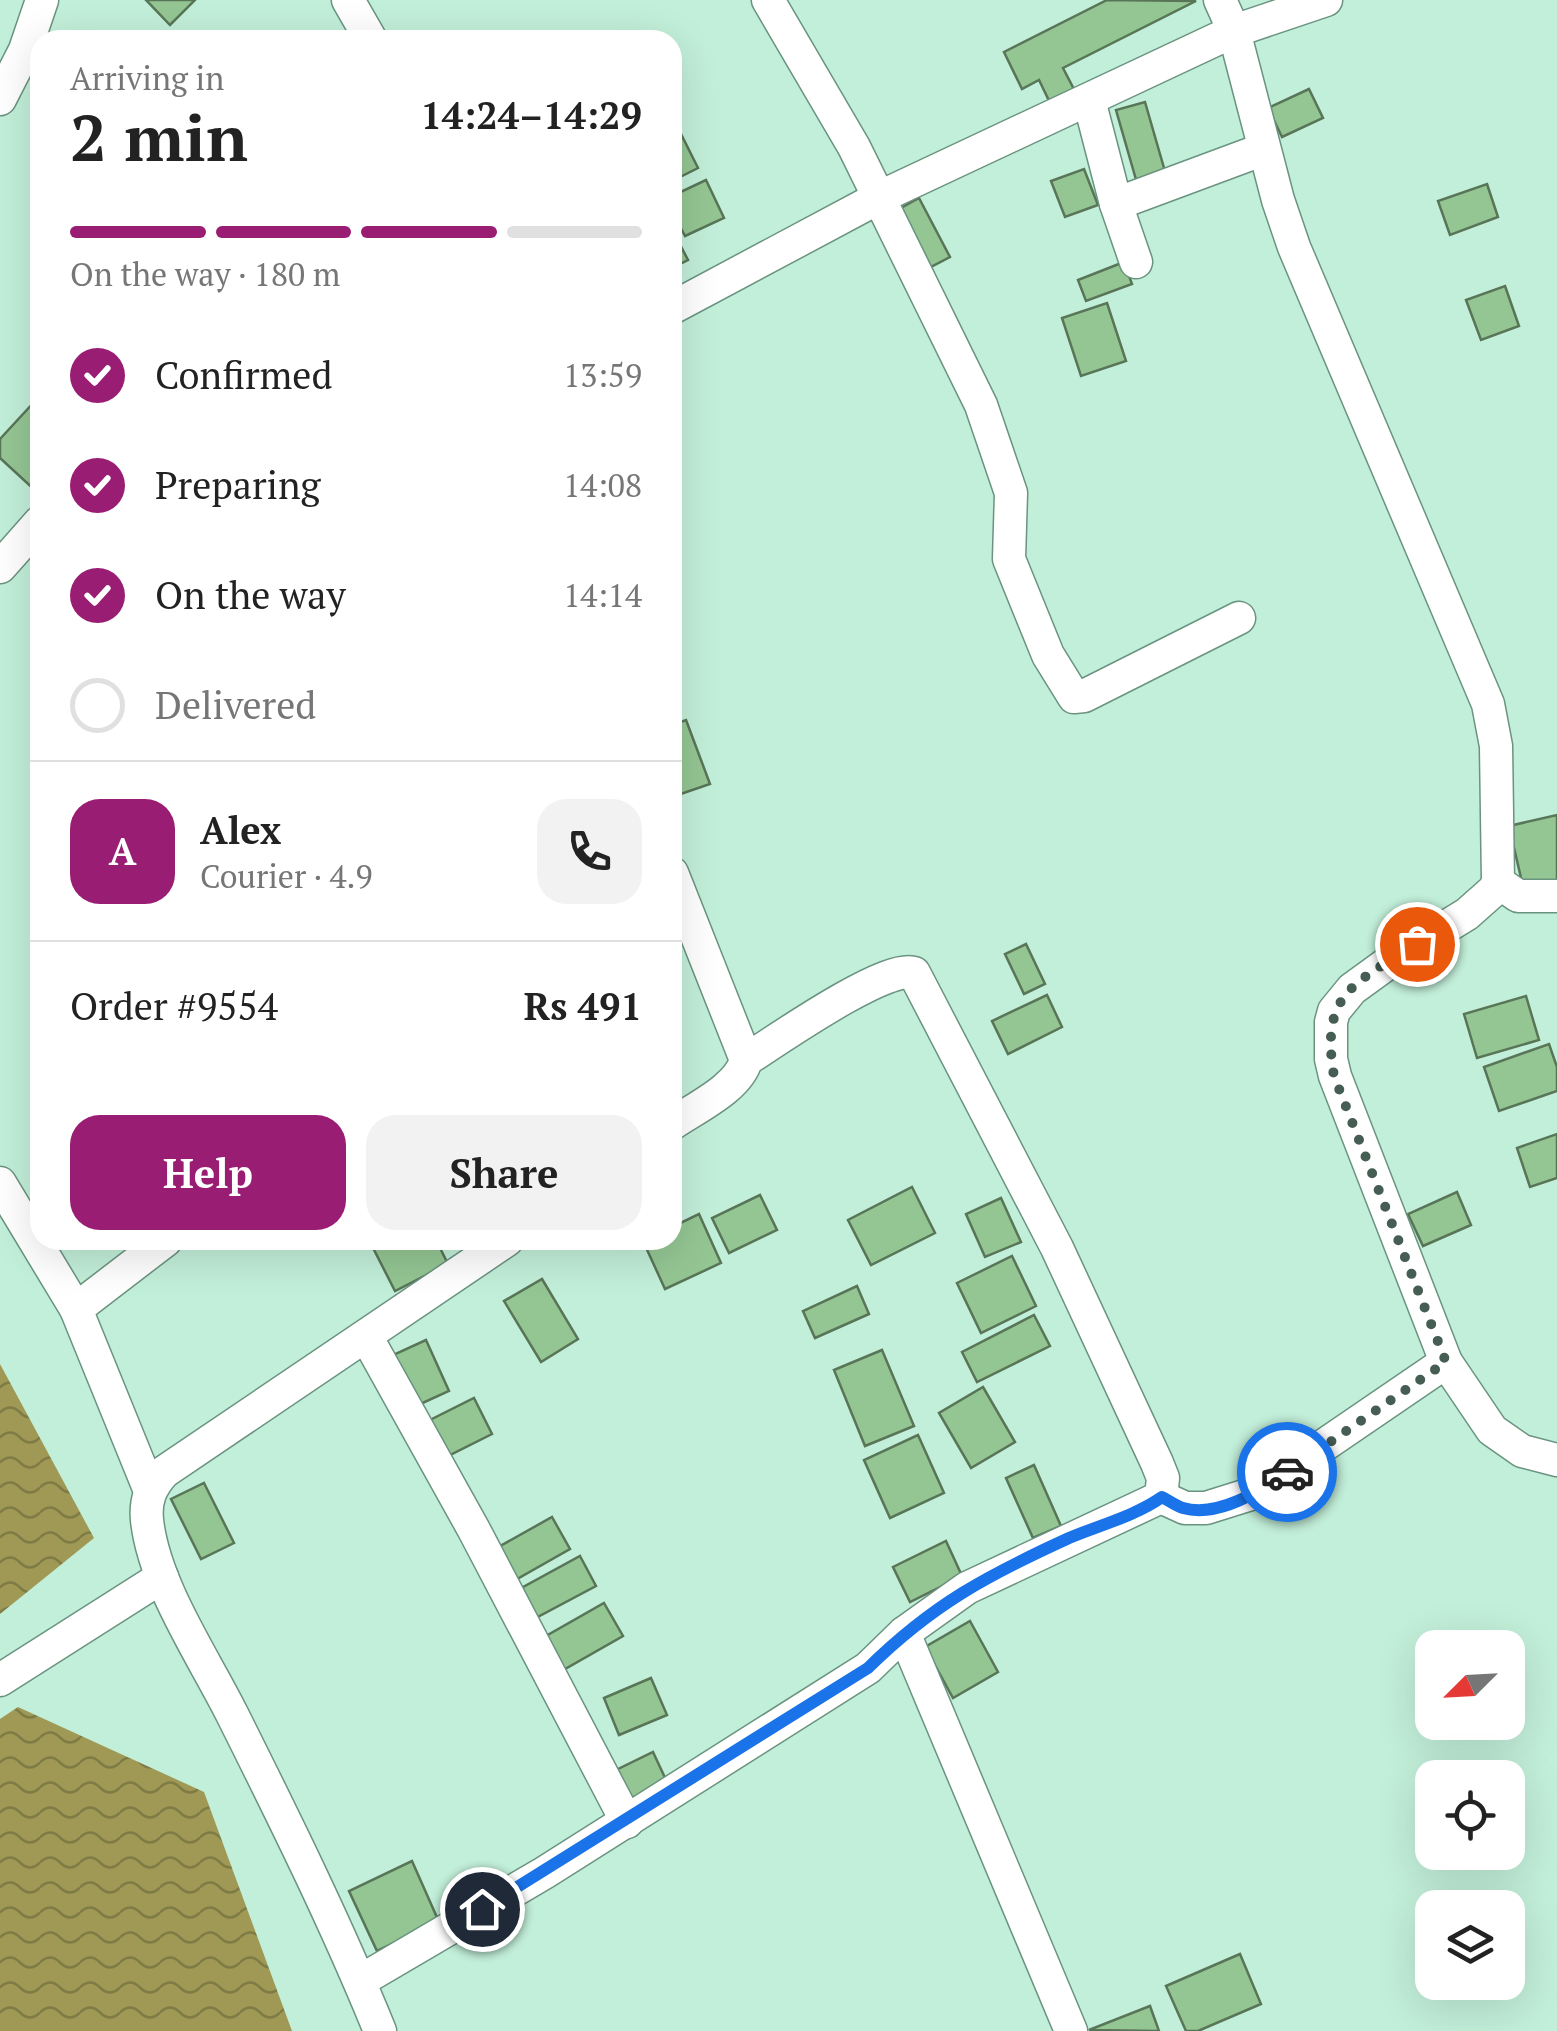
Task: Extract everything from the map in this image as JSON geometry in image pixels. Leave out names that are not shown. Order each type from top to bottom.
[{"type":"street","points":[[37,30],[42,0]]},
{"type":"street","points":[[348,0],[365,30]]},
{"type":"street","points":[[768,0],[854,146],[980,406],[1006,471],[1013,507],[1008,559],[1048,655],[1068,692],[1084,696],[1238,618]]},
{"type":"street","points":[[1220,0],[1234,31],[1294,247],[1488,704],[1496,746],[1498,882],[1468,914],[1382,966],[1352,989],[1330,1022],[1334,1076],[1446,1362],[1492,1430],[1522,1450],[1557,1460]]},
{"type":"street","points":[[682,303],[880,197],[1234,31],[1326,0]]},
{"type":"street","points":[[0,99],[30,61]]},
{"type":"street","points":[[1089,100],[1116,204],[1136,262]]},
{"type":"street","points":[[1116,204],[1264,149]]},
{"type":"street","points":[[0,567],[30,533]]},
{"type":"street","points":[[1498,882],[1518,896],[1557,896]]},
{"type":"street","points":[[682,898],[746,1060]]},
{"type":"street","points":[[682,1117],[730,1082],[741,1072],[746,1060],[858,990],[897,972],[914,973],[1057,1248],[1158,1463],[1163,1478],[1162,1497]]},
{"type":"street","points":[[0,1183],[30,1233]]},
{"type":"street","points":[[40,1250],[76,1310],[150,1491],[147,1519],[162,1577],[233,1716],[360,1981],[380,2031]]},
{"type":"street","points":[[76,1310],[153,1250]]},
{"type":"street","points":[[150,1491],[164,1472],[491,1250]]},
{"type":"street","points":[[366,1336],[474,1530],[626,1822]]},
{"type":"street","points":[[1162,1497],[1185,1508],[1206,1508],[1254,1493],[1446,1362]]},
{"type":"street","points":[[360,1981],[626,1822],[868,1668],[940,1605],[1003,1568],[1162,1497]]},
{"type":"street","points":[[0,1680],[162,1577]]},
{"type":"street","points":[[904,1633],[1071,2031]]},
{"type":"water","points":[[0,1364],[94,1538],[0,1614]]},
{"type":"water","points":[[18,1707],[204,1792],[292,2031],[0,2031],[0,1719]]},
{"type":"building","points":[[146,0],[195,0],[170,25]]},
{"type":"building","points":[[1107,0],[1196,1],[1063,68],[1078,97],[1053,109],[1039,80],[1022,89],[1004,52]]},
{"type":"building","points":[[1309,89],[1323,118],[1282,137],[1268,108]]},
{"type":"building","points":[[1145,102],[1168,182],[1139,190],[1116,110]]},
{"type":"building","points":[[682,136],[698,168],[682,176]]},
{"type":"building","points":[[1084,169],[1098,205],[1065,217],[1051,181]]},
{"type":"building","points":[[706,180],[724,218],[685,236],[682,191]]},
{"type":"building","points":[[1487,184],[1498,217],[1450,235],[1438,201]]},
{"type":"building","points":[[919,198],[950,257],[923,271],[892,213]]},
{"type":"building","points":[[1124,262],[1132,284],[1086,301],[1078,280]]},
{"type":"building","points":[[1505,286],[1519,326],[1481,340],[1466,300]]},
{"type":"building","points":[[1107,303],[1126,361],[1081,376],[1062,318]]},
{"type":"building","points":[[30,406],[30,486],[0,458],[0,439]]},
{"type":"building","points":[[686,720],[710,784],[682,794],[682,721]]},
{"type":"building","points":[[1557,815],[1557,884],[1524,891],[1509,826]]},
{"type":"building","points":[[1026,944],[1045,984],[1024,994],[1005,954]]},
{"type":"building","points":[[1047,995],[1062,1027],[1008,1054],[992,1021]]},
{"type":"building","points":[[1526,996],[1539,1040],[1477,1058],[1464,1014]]},
{"type":"building","points":[[1549,1044],[1557,1067],[1557,1091],[1499,1111],[1484,1067]]},
{"type":"building","points":[[1557,1134],[1557,1178],[1530,1187],[1517,1148]]},
{"type":"building","points":[[912,1187],[935,1233],[871,1265],[848,1220]]},
{"type":"building","points":[[1457,1192],[1471,1225],[1423,1246],[1408,1214]]},
{"type":"building","points":[[760,1195],[777,1230],[729,1253],[712,1218]]},
{"type":"building","points":[[1001,1198],[1021,1242],[985,1257],[966,1214]]},
{"type":"building","points":[[699,1214],[721,1263],[665,1289],[647,1250],[682,1250],[682,1222]]},
{"type":"building","points":[[374,1250],[441,1250],[448,1264],[395,1291]]},
{"type":"building","points":[[1012,1256],[1036,1306],[981,1333],[957,1283]]},
{"type":"building","points":[[542,1279],[578,1339],[541,1362],[504,1301]]},
{"type":"building","points":[[857,1286],[869,1314],[815,1338],[803,1311]]},
{"type":"building","points":[[1034,1315],[1050,1346],[977,1382],[962,1352]]},
{"type":"building","points":[[426,1340],[449,1391],[416,1406],[393,1355]]},
{"type":"building","points":[[882,1350],[914,1426],[865,1446],[834,1370]]},
{"type":"building","points":[[983,1387],[1015,1442],[971,1468],[939,1413]]},
{"type":"building","points":[[474,1398],[492,1434],[440,1460],[422,1424]]},
{"type":"building","points":[[918,1435],[944,1493],[890,1518],[864,1460]]},
{"type":"building","points":[[1034,1465],[1061,1526],[1033,1538],[1006,1478]]},
{"type":"building","points":[[204,1483],[234,1543],[201,1559],[171,1499]]},
{"type":"building","points":[[552,1517],[570,1549],[510,1583],[493,1550]]},
{"type":"building","points":[[946,1541],[962,1576],[910,1602],[893,1567]]},
{"type":"building","points":[[580,1556],[596,1586],[530,1621],[514,1592]]},
{"type":"building","points":[[604,1603],[623,1636],[558,1673],[539,1640]]},
{"type":"building","points":[[970,1621],[998,1672],[953,1698],[925,1647]]},
{"type":"building","points":[[651,1678],[667,1715],[619,1735],[604,1698]]},
{"type":"building","points":[[653,1752],[667,1782],[630,1800],[616,1770]]},
{"type":"building","points":[[412,1861],[439,1922],[377,1951],[349,1891]]},
{"type":"building","points":[[1240,1954],[1261,2004],[1198,2031],[1186,2031],[1166,1986]]},
{"type":"building","points":[[1150,2006],[1159,2031],[1089,2030]]},
{"type":"way so far","points":[[1287,1472],[1446,1362],[1334,1076],[1330,1038],[1334,1011],[1352,989],[1417,944]]},
{"type":"route","points":[[482,1909],[868,1668],[940,1605],[1003,1568],[1162,1497],[1185,1508],[1226,1504],[1254,1493],[1287,1472]]}]
